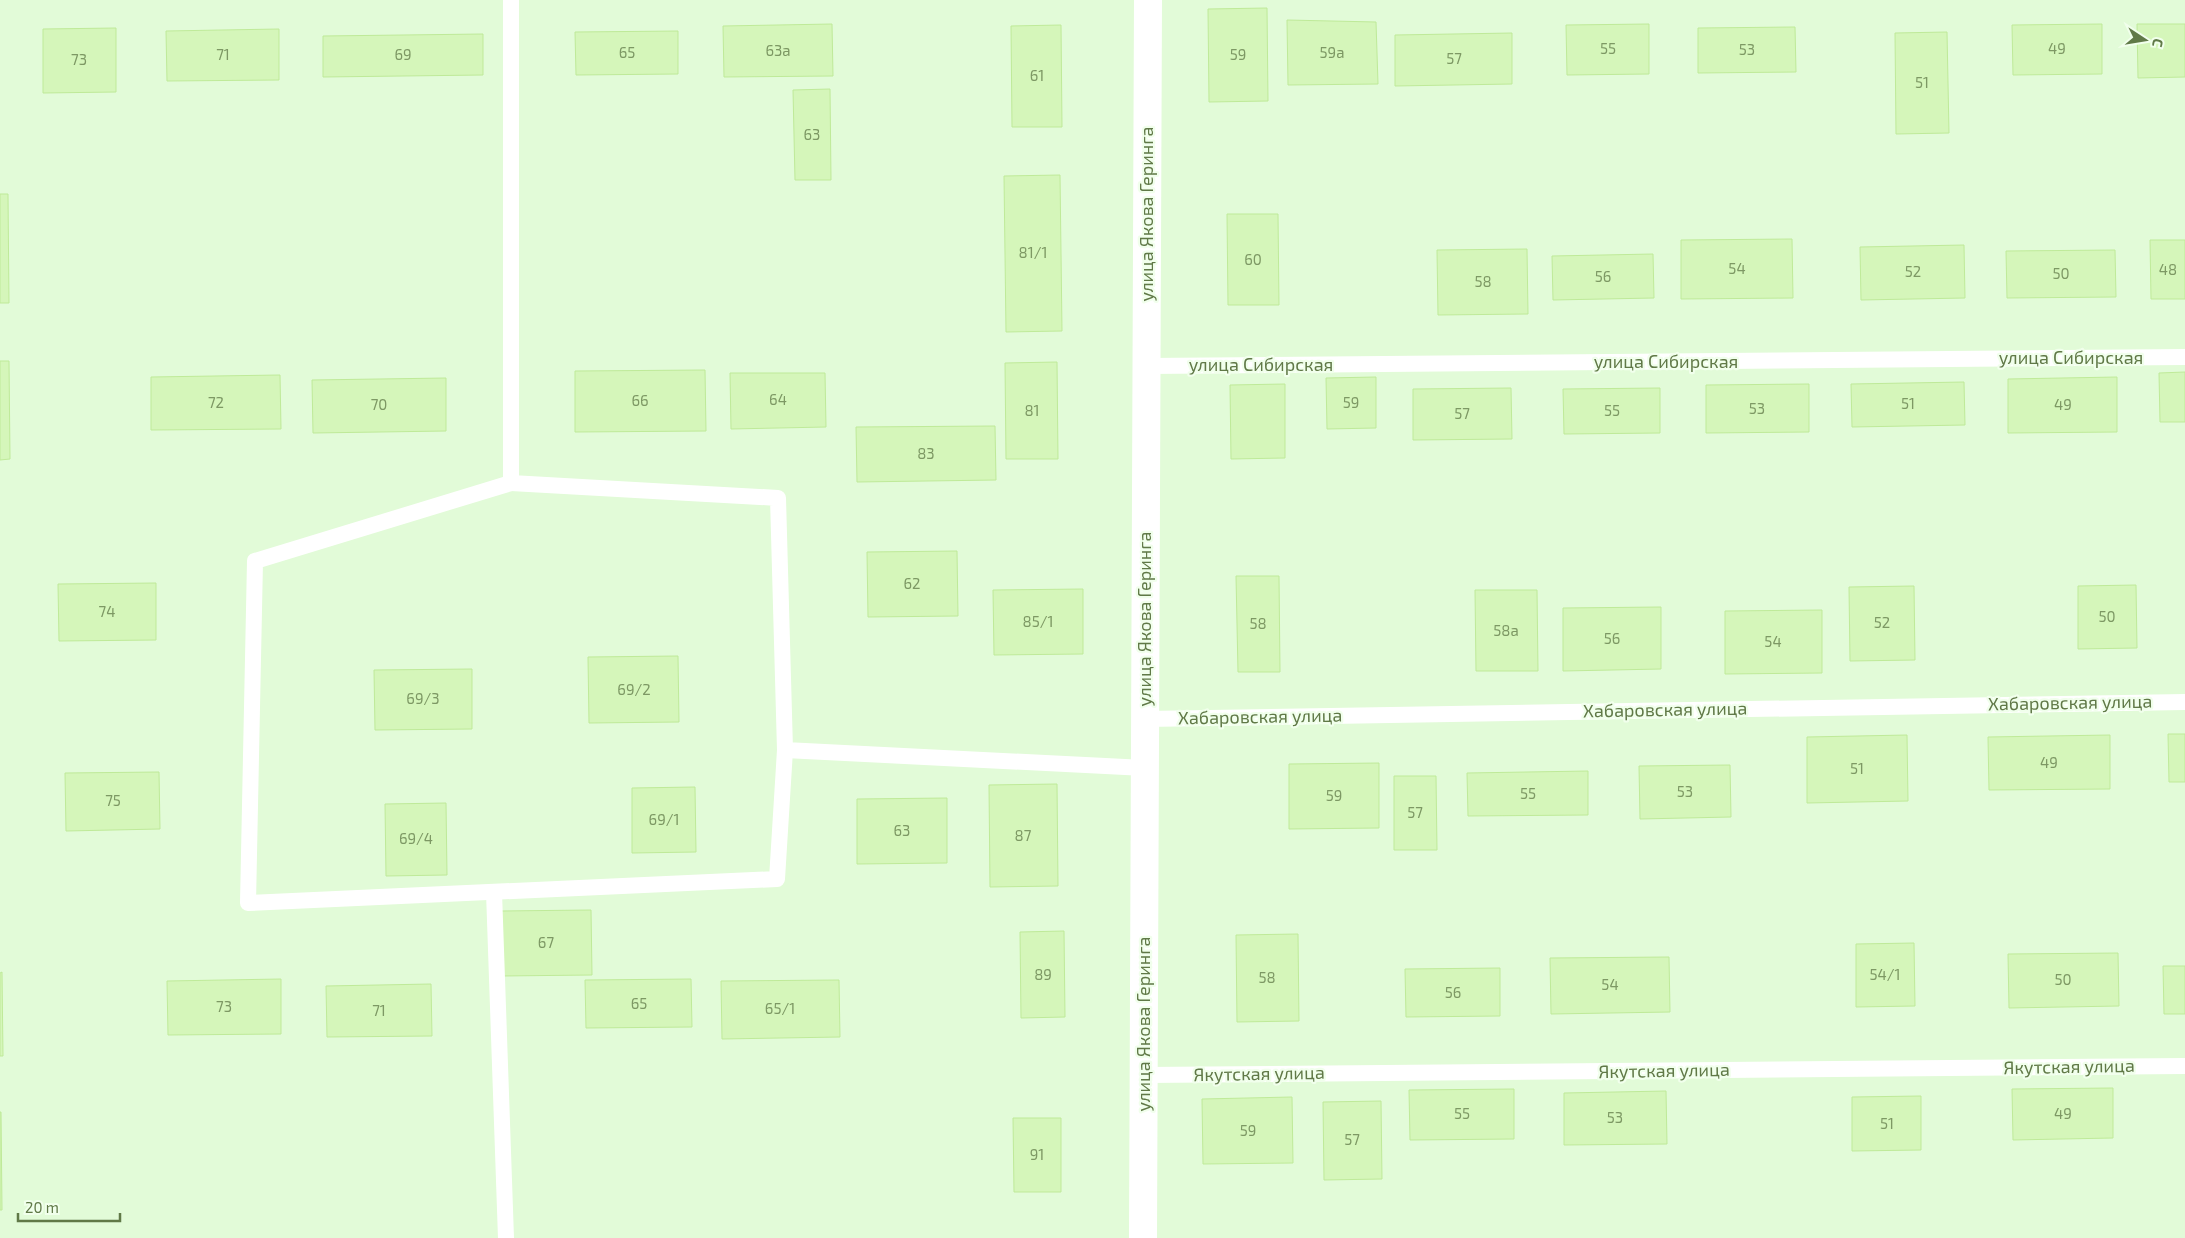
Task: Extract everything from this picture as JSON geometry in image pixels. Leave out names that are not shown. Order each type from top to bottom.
[{"type":"street","name":"улица Якова Геринга","points":[[1143,1238],[1148,0]]},
{"type":"lane","points":[[511,0],[511,483]]},
{"type":"lane","name":"улица Сибирская","points":[[1146,366],[2185,357]]},
{"type":"lane","points":[[511,483],[778,498],[785,750],[777,879],[248,903],[255,561],[511,483]]},
{"type":"lane","name":"Хабаровская улица","points":[[1145,719],[2185,702]]},
{"type":"lane","points":[[785,750],[1145,768]]},
{"type":"lane","points":[[494,892],[506,1238]]},
{"type":"lane","name":"Якутская улица","points":[[1144,1075],[2185,1066]]},
{"type":"shaded area","points":[[0,0],[2185,0],[2185,1238],[0,1238]]},
{"type":"building","points":[[1267,8],[1268,101],[1209,102],[1208,9]]},
{"type":"building","points":[[1287,20],[1376,22],[1378,84],[1288,85]]},
{"type":"building","points":[[832,24],[833,76],[724,77],[723,26]]},
{"type":"building","points":[[1649,24],[1649,74],[1567,75],[1566,25]]},
{"type":"building","points":[[2102,24],[2102,74],[2013,75],[2012,25]]},
{"type":"building","points":[[2137,24],[2185,24],[2185,77],[2138,78]]},
{"type":"building","points":[[1061,25],[1062,127],[1012,127],[1011,26]]},
{"type":"building","points":[[1795,27],[1796,72],[1698,73],[1698,28]]},
{"type":"building","points":[[116,28],[116,92],[43,93],[43,29]]},
{"type":"building","points":[[279,29],[279,80],[167,81],[166,31]]},
{"type":"building","points":[[678,31],[678,74],[576,75],[575,32]]},
{"type":"building","points":[[1947,32],[1949,133],[1896,134],[1895,33]]},
{"type":"building","points":[[1512,33],[1512,84],[1395,86],[1395,35]]},
{"type":"building","points":[[483,34],[483,75],[323,77],[323,36]]},
{"type":"building","points":[[830,89],[831,180],[795,180],[793,90]]},
{"type":"building","points":[[1060,175],[1062,331],[1006,332],[1004,176]]},
{"type":"building","points":[[0,194],[8,194],[9,303],[0,303]]},
{"type":"building","points":[[1227,214],[1278,214],[1279,305],[1228,305]]},
{"type":"building","points":[[1792,239],[1793,298],[1681,299],[1681,240]]},
{"type":"building","points":[[2150,240],[2185,240],[2185,299],[2151,299]]},
{"type":"building","points":[[1964,245],[1965,298],[1861,300],[1860,247]]},
{"type":"building","points":[[1527,249],[1528,314],[1438,315],[1437,250]]},
{"type":"building","points":[[2115,250],[2116,297],[2007,298],[2006,251]]},
{"type":"building","points":[[1653,254],[1654,298],[1553,300],[1552,256]]},
{"type":"building","points":[[0,361],[9,361],[10,459],[0,460]]},
{"type":"building","points":[[1057,362],[1058,459],[1006,459],[1005,363]]},
{"type":"building","points":[[705,370],[706,431],[575,432],[575,371]]},
{"type":"building","points":[[2185,372],[2185,422],[2160,422],[2159,373]]},
{"type":"building","points":[[730,373],[825,373],[826,427],[731,429]]},
{"type":"building","points":[[280,375],[281,429],[151,430],[151,377]]},
{"type":"building","points":[[1376,377],[1376,428],[1327,429],[1326,378]]},
{"type":"building","points":[[2117,377],[2117,432],[2008,433],[2008,379]]},
{"type":"building","points":[[446,378],[446,431],[313,433],[312,380]]},
{"type":"building","points":[[1964,382],[1965,425],[1852,427],[1851,384]]},
{"type":"building","points":[[1285,384],[1285,458],[1231,459],[1230,385]]},
{"type":"building","points":[[1809,384],[1809,432],[1706,433],[1706,385]]},
{"type":"building","points":[[1511,388],[1512,439],[1413,440],[1413,389]]},
{"type":"building","points":[[1660,388],[1660,433],[1564,434],[1563,389]]},
{"type":"building","points":[[995,426],[996,480],[857,482],[856,427]]},
{"type":"building","points":[[957,551],[958,616],[868,617],[867,552]]},
{"type":"building","points":[[1236,576],[1279,576],[1280,672],[1238,672]]},
{"type":"building","points":[[156,583],[156,640],[59,641],[58,584]]},
{"type":"building","points":[[2136,585],[2137,648],[2078,649],[2078,586]]},
{"type":"building","points":[[1914,586],[1915,660],[1850,661],[1849,587]]},
{"type":"building","points":[[1083,589],[1083,654],[994,655],[993,590]]},
{"type":"building","points":[[1475,590],[1537,590],[1538,671],[1476,671]]},
{"type":"building","points":[[1661,607],[1661,669],[1563,671],[1563,608]]},
{"type":"building","points":[[1822,610],[1822,673],[1725,674],[1725,611]]},
{"type":"building","points":[[678,656],[679,722],[589,723],[588,657]]},
{"type":"building","points":[[472,669],[472,729],[375,730],[374,670]]},
{"type":"building","points":[[2168,734],[2185,734],[2185,782],[2169,782]]},
{"type":"building","points":[[1907,735],[1908,801],[1807,803],[1807,737]]},
{"type":"building","points":[[2110,735],[2110,789],[1989,790],[1988,737]]},
{"type":"building","points":[[1379,763],[1379,828],[1289,829],[1289,764]]},
{"type":"building","points":[[1730,765],[1731,817],[1640,819],[1639,766]]},
{"type":"building","points":[[1588,771],[1588,815],[1468,816],[1467,773]]},
{"type":"building","points":[[159,772],[160,829],[66,831],[65,773]]},
{"type":"building","points":[[1394,776],[1436,776],[1437,850],[1394,850]]},
{"type":"building","points":[[1057,784],[1058,886],[990,887],[989,785]]},
{"type":"building","points":[[695,787],[696,852],[632,853],[632,788]]},
{"type":"building","points":[[947,798],[947,863],[857,864],[857,799]]},
{"type":"building","points":[[446,803],[447,875],[386,876],[385,804]]},
{"type":"building","points":[[591,910],[592,975],[502,976],[501,911]]},
{"type":"building","points":[[1064,931],[1065,1017],[1021,1018],[1020,932]]},
{"type":"building","points":[[1298,934],[1299,1021],[1237,1022],[1236,935]]},
{"type":"building","points":[[1914,943],[1915,1006],[1856,1007],[1856,944]]},
{"type":"building","points":[[2118,953],[2119,1006],[2009,1008],[2008,954]]},
{"type":"building","points":[[1669,957],[1670,1012],[1551,1014],[1550,958]]},
{"type":"building","points":[[2163,966],[2185,966],[2185,1014],[2164,1014]]},
{"type":"building","points":[[1500,968],[1500,1016],[1406,1017],[1405,969]]},
{"type":"building","points":[[2,972],[3,1056],[0,1056],[0,973]]},
{"type":"building","points":[[281,979],[281,1034],[168,1035],[167,981]]},
{"type":"building","points":[[691,979],[692,1027],[586,1028],[585,980]]},
{"type":"building","points":[[839,980],[840,1037],[722,1039],[721,981]]},
{"type":"building","points":[[431,984],[432,1036],[327,1037],[326,986]]},
{"type":"building","points":[[2113,1088],[2113,1138],[2013,1140],[2012,1089]]},
{"type":"building","points":[[1514,1089],[1514,1139],[1410,1140],[1409,1090]]},
{"type":"building","points":[[1666,1091],[1667,1144],[1564,1145],[1564,1093]]},
{"type":"building","points":[[1921,1096],[1921,1150],[1852,1151],[1852,1097]]},
{"type":"building","points":[[1292,1097],[1293,1163],[1203,1164],[1202,1099]]},
{"type":"building","points":[[1381,1101],[1382,1179],[1324,1180],[1323,1102]]},
{"type":"building","points":[[0,1112],[2,1210],[0,1210]]},
{"type":"building","points":[[1013,1118],[1061,1118],[1061,1192],[1014,1192]]}]
